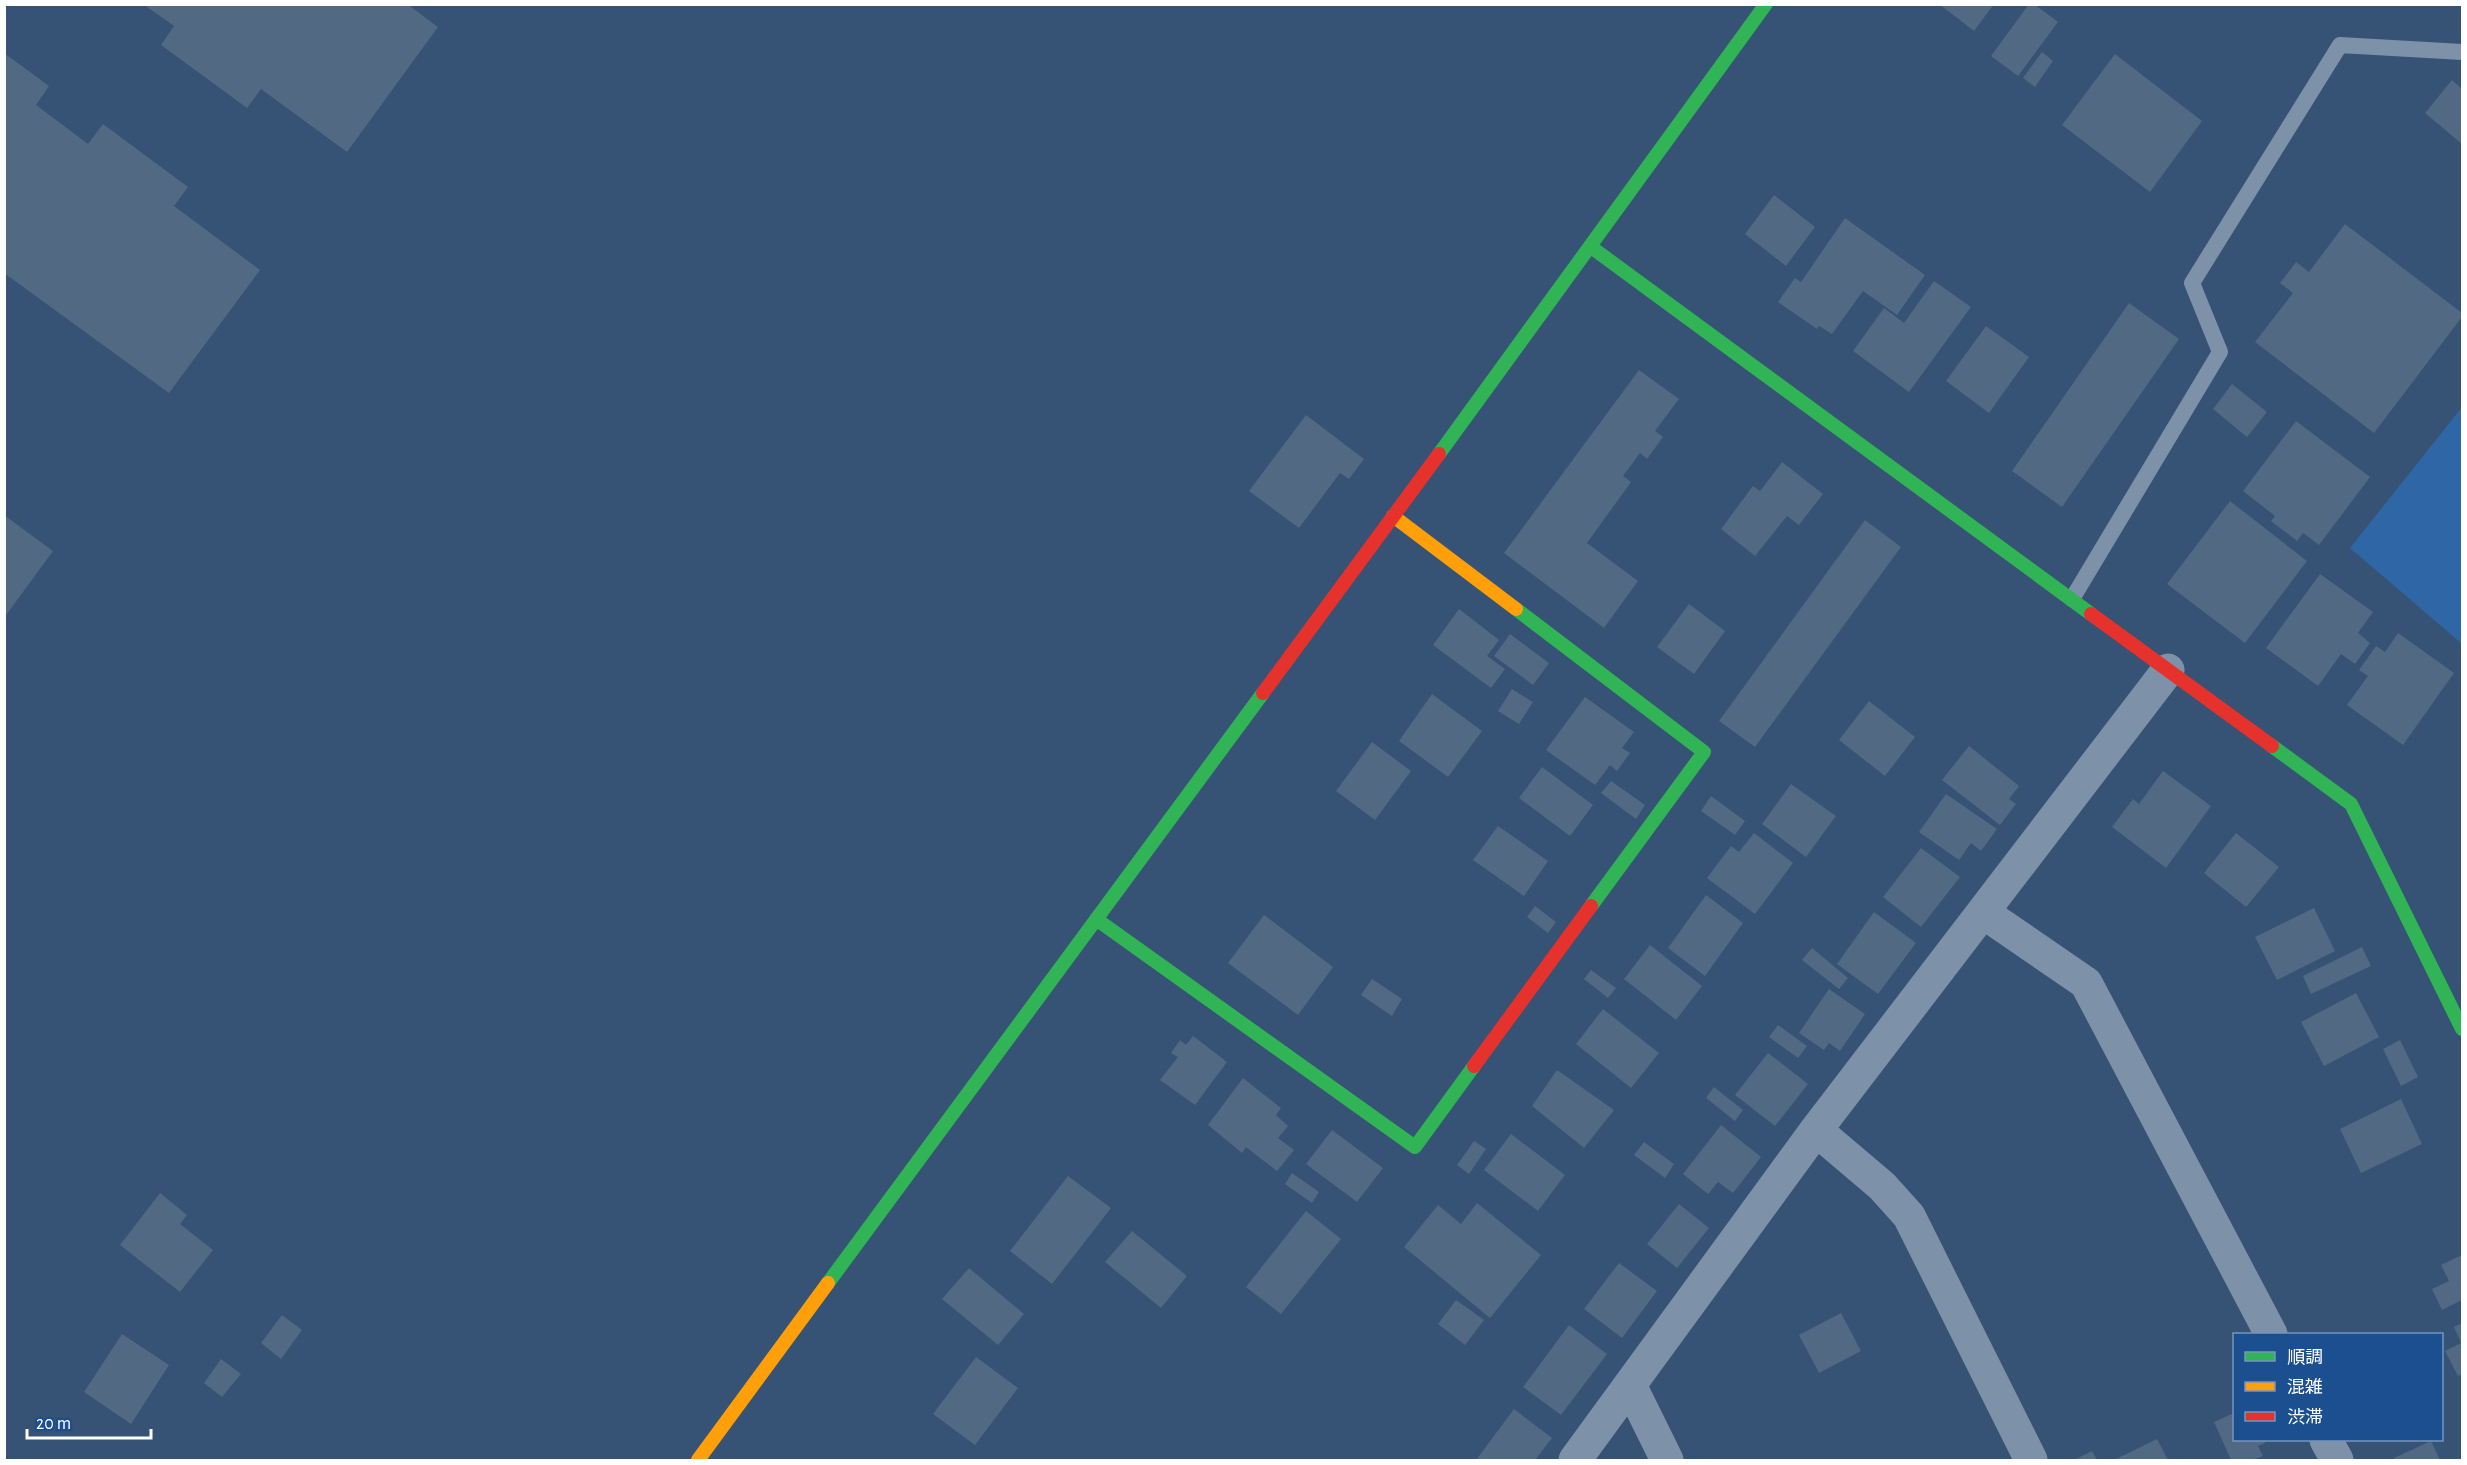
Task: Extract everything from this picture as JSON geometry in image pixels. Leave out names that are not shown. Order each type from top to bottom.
[{"type":"street","points":[[698,1461],[1591,247],[1766,4]]},
{"type":"street","points":[[1591,247],[2351,804],[2463,1029]]},
{"type":"street","points":[[1096,919],[1415,1147],[1704,752],[1393,516]]},
{"type":"street","points":[[1575,1461],[1816,1130],[2168,670]]},
{"type":"street","points":[[1984,913],[2086,983],[2270,1333]]},
{"type":"street","points":[[1816,1130],[1882,1186],[1909,1216],[2031,1461]]},
{"type":"street","points":[[1630,1385],[1667,1461]]},
{"type":"street","points":[[2327,1441],[2337,1461]]},
{"type":"lane","points":[[2072,599],[2220,352],[2192,283],[2340,45],[2463,51]]},
{"type":"shaded area","points":[[2462,407],[2462,644],[2350,548]]},
{"type":"building","points":[[143,4],[407,4],[438,27],[347,152],[261,89],[247,108],[161,45],[174,26]]},
{"type":"building","points":[[1939,4],[1994,4],[1974,31]]},
{"type":"building","points":[[2029,4],[2034,4],[2058,22],[2018,76],[1991,56]]},
{"type":"building","points":[[2042,52],[2053,61],[2035,87],[2023,78]]},
{"type":"building","points":[[4,53],[49,86],[36,105],[88,144],[103,124],[188,187],[174,206],[260,270],[169,393],[4,273]]},
{"type":"building","points":[[2115,54],[2202,121],[2150,192],[2062,125]]},
{"type":"building","points":[[2452,80],[2462,89],[2462,144],[2425,113]]},
{"type":"building","points":[[1774,195],[1815,227],[1786,266],[1745,234]]},
{"type":"building","points":[[1845,218],[1925,275],[1897,315],[1863,291],[1832,334],[1819,326],[1817,329],[1778,302],[1795,278],[1801,282]]},
{"type":"building","points":[[2345,224],[2462,313],[2462,317],[2374,433],[2255,342],[2293,293],[2280,283],[2296,262],[2309,272]]},
{"type":"building","points":[[1934,281],[1971,307],[1909,392],[1853,351],[1884,308],[1904,323]]},
{"type":"building","points":[[2129,303],[2179,339],[2062,507],[2012,471]]},
{"type":"building","points":[[1986,326],[2029,357],[1989,413],[1946,381]]},
{"type":"building","points":[[1639,370],[1679,399],[1655,431],[1663,437],[1647,459],[1640,453],[1623,476],[1631,482],[1587,543],[1638,581],[1604,628],[1504,553]]},
{"type":"building","points":[[2232,384],[2267,412],[2247,437],[2213,409]]},
{"type":"building","points":[[1306,415],[1364,459],[1349,479],[1340,473],[1299,528],[1249,491]]},
{"type":"building","points":[[2296,421],[2370,477],[2319,545],[2303,533],[2297,541],[2271,521],[2275,516],[2243,491]]},
{"type":"building","points":[[1782,462],[1823,494],[1799,525],[1787,516],[1755,556],[1721,529],[1753,486],[1760,491]]},
{"type":"building","points":[[2230,501],[2307,561],[2245,643],[2167,584]]},
{"type":"building","points":[[4,515],[53,551],[4,618]]},
{"type":"building","points":[[1865,520],[1901,547],[1755,747],[1719,721]]},
{"type":"building","points":[[2320,574],[2373,612],[2358,633],[2370,643],[2355,664],[2341,654],[2318,686],[2266,648]]},
{"type":"building","points":[[1689,604],[1725,631],[1694,674],[1657,647]]},
{"type":"building","points":[[1459,609],[1499,640],[1487,656],[1505,669],[1491,688],[1433,645]]},
{"type":"building","points":[[2398,633],[2454,673],[2403,745],[2347,705],[2368,676],[2359,670],[2376,646],[2385,652]]},
{"type":"building","points":[[1510,634],[1549,663],[1533,685],[1494,656]]},
{"type":"building","points":[[1512,689],[1533,702],[1519,724],[1498,711]]},
{"type":"building","points":[[1432,694],[1482,731],[1448,777],[1399,741]]},
{"type":"building","points":[[1585,697],[1634,732],[1622,748],[1630,753],[1617,771],[1610,765],[1595,785],[1546,750]]},
{"type":"building","points":[[1869,701],[1915,737],[1885,776],[1839,740]]},
{"type":"building","points":[[1372,742],[1411,771],[1375,820],[1336,791]]},
{"type":"building","points":[[1969,746],[2019,786],[2009,799],[2016,804],[2000,825],[1942,780]]},
{"type":"building","points":[[1542,767],[1593,805],[1570,836],[1519,798]]},
{"type":"building","points":[[2163,771],[2211,806],[2166,868],[2112,827],[2133,799],[2139,804]]},
{"type":"building","points":[[1611,781],[1645,805],[1636,819],[1601,793]]},
{"type":"building","points":[[1791,784],[1836,816],[1806,857],[1762,824]]},
{"type":"building","points":[[1946,794],[1997,829],[1981,851],[1971,843],[1959,860],[1919,832]]},
{"type":"building","points":[[1711,796],[1745,821],[1735,835],[1701,811]]},
{"type":"building","points":[[1498,826],[1548,861],[1524,896],[1473,860]]},
{"type":"building","points":[[1754,833],[1793,863],[1755,914],[1707,878],[1731,846],[1739,852]]},
{"type":"building","points":[[2236,833],[2279,867],[2246,907],[2204,873]]},
{"type":"building","points":[[1921,848],[1960,877],[1921,927],[1883,897]]},
{"type":"building","points":[[1706,895],[1743,923],[1705,976],[1668,948]]},
{"type":"building","points":[[1535,906],[1556,922],[1548,933],[1527,917]]},
{"type":"building","points":[[2314,908],[2335,951],[2277,980],[2255,937]]},
{"type":"building","points":[[1874,912],[1916,943],[1878,994],[1837,964]]},
{"type":"building","points":[[1264,915],[1333,967],[1298,1015],[1228,963]]},
{"type":"building","points":[[1650,945],[1702,986],[1676,1020],[1624,979]]},
{"type":"building","points":[[2362,947],[2371,966],[2311,994],[2303,976]]},
{"type":"building","points":[[1812,948],[1848,978],[1839,989],[1802,960]]},
{"type":"building","points":[[1591,970],[1616,988],[1608,998],[1584,979]]},
{"type":"building","points":[[1372,979],[1402,999],[1392,1016],[1361,995]]},
{"type":"building","points":[[1829,989],[1865,1014],[1840,1051],[1829,1043],[1824,1050],[1799,1033]]},
{"type":"building","points":[[2356,993],[2379,1037],[2324,1066],[2301,1022]]},
{"type":"building","points":[[1603,1009],[1659,1053],[1631,1088],[1576,1044]]},
{"type":"building","points":[[1778,1025],[1807,1046],[1798,1058],[1769,1037]]},
{"type":"building","points":[[1193,1036],[1227,1062],[1195,1105],[1160,1080],[1178,1057],[1171,1053],[1180,1040],[1186,1045]]},
{"type":"building","points":[[2400,1040],[2418,1077],[2401,1086],[2383,1049]]},
{"type":"building","points":[[1768,1053],[1808,1084],[1775,1126],[1735,1095]]},
{"type":"building","points":[[1557,1070],[1614,1110],[1584,1148],[1532,1106]]},
{"type":"building","points":[[1243,1078],[1281,1108],[1276,1115],[1288,1126],[1278,1138],[1294,1150],[1277,1171],[1246,1147],[1242,1153],[1208,1125]]},
{"type":"building","points":[[1714,1087],[1743,1110],[1735,1121],[1706,1098]]},
{"type":"building","points":[[2401,1099],[2422,1144],[2361,1173],[2340,1129]]},
{"type":"building","points":[[1721,1125],[1761,1157],[1733,1193],[1718,1182],[1708,1194],[1683,1174]]},
{"type":"building","points":[[1332,1130],[1383,1168],[1357,1202],[1306,1164]]},
{"type":"building","points":[[1511,1134],[1565,1175],[1538,1211],[1484,1170]]},
{"type":"building","points":[[1474,1141],[1486,1149],[1469,1174],[1457,1165]]},
{"type":"building","points":[[1644,1142],[1674,1164],[1665,1178],[1634,1155]]},
{"type":"building","points":[[1292,1173],[1319,1192],[1312,1203],[1285,1184]]},
{"type":"building","points":[[1068,1176],[1111,1208],[1052,1284],[1010,1251]]},
{"type":"building","points":[[160,1193],[187,1215],[180,1224],[213,1250],[180,1292],[120,1245]]},
{"type":"building","points":[[1477,1203],[1541,1255],[1490,1318],[1404,1247],[1438,1205],[1461,1224]]},
{"type":"building","points":[[1679,1204],[1709,1228],[1677,1268],[1647,1244]]},
{"type":"building","points":[[1306,1211],[1341,1239],[1281,1314],[1246,1287]]},
{"type":"building","points":[[1132,1231],[1187,1276],[1161,1308],[1105,1262]]},
{"type":"building","points":[[2462,1255],[2462,1300],[2442,1310],[2432,1289],[2449,1281],[2441,1265]]},
{"type":"building","points":[[1619,1263],[1657,1291],[1622,1338],[1584,1309]]},
{"type":"building","points":[[969,1268],[1024,1314],[998,1345],[942,1299]]},
{"type":"building","points":[[1456,1300],[1484,1320],[1465,1345],[1438,1324]]},
{"type":"building","points":[[1841,1313],[1861,1351],[1819,1373],[1799,1335]]},
{"type":"building","points":[[282,1315],[302,1330],[281,1359],[261,1343]]},
{"type":"building","points":[[2462,1323],[2462,1374],[2458,1376],[2445,1351],[2461,1343],[2454,1327]]},
{"type":"building","points":[[1569,1325],[1607,1354],[1561,1415],[1523,1387]]},
{"type":"building","points":[[122,1334],[169,1365],[131,1424],[84,1392]]},
{"type":"building","points":[[976,1357],[1018,1388],[975,1445],[933,1414]]},
{"type":"building","points":[[221,1359],[241,1374],[222,1397],[204,1383]]},
{"type":"building","points":[[1514,1409],[1552,1438],[1535,1460],[1476,1460]]},
{"type":"building","points":[[2233,1413],[2233,1441],[2264,1441],[2265,1443],[2258,1446],[2263,1456],[2252,1460],[2231,1460],[2214,1422]]},
{"type":"building","points":[[2157,1439],[2168,1460],[2114,1460]]},
{"type":"building","points":[[2431,1441],[2440,1460],[2396,1460],[2394,1458]]},
{"type":"building","points":[[2092,1451],[2097,1460],[2074,1460]]},
{"type":"traffic: fast","points":[[1439,454],[1766,4]]},
{"type":"traffic: fast","points":[[1591,247],[2091,614]]},
{"type":"traffic: fast","points":[[1516,609],[1704,752],[1591,906]]},
{"type":"traffic: fast","points":[[828,1283],[1263,693]]},
{"type":"traffic: fast","points":[[2272,746],[2351,804],[2462,1029]]},
{"type":"traffic: fast","points":[[1096,919],[1415,1147],[1474,1066]]},
{"type":"traffic: slow","points":[[1393,516],[1516,609]]},
{"type":"traffic: slow","points":[[698,1460],[828,1283]]},
{"type":"traffic: jam","points":[[1263,693],[1439,454]]},
{"type":"traffic: jam","points":[[2091,614],[2272,746]]},
{"type":"traffic: jam","points":[[1474,1066],[1591,906]]}]
